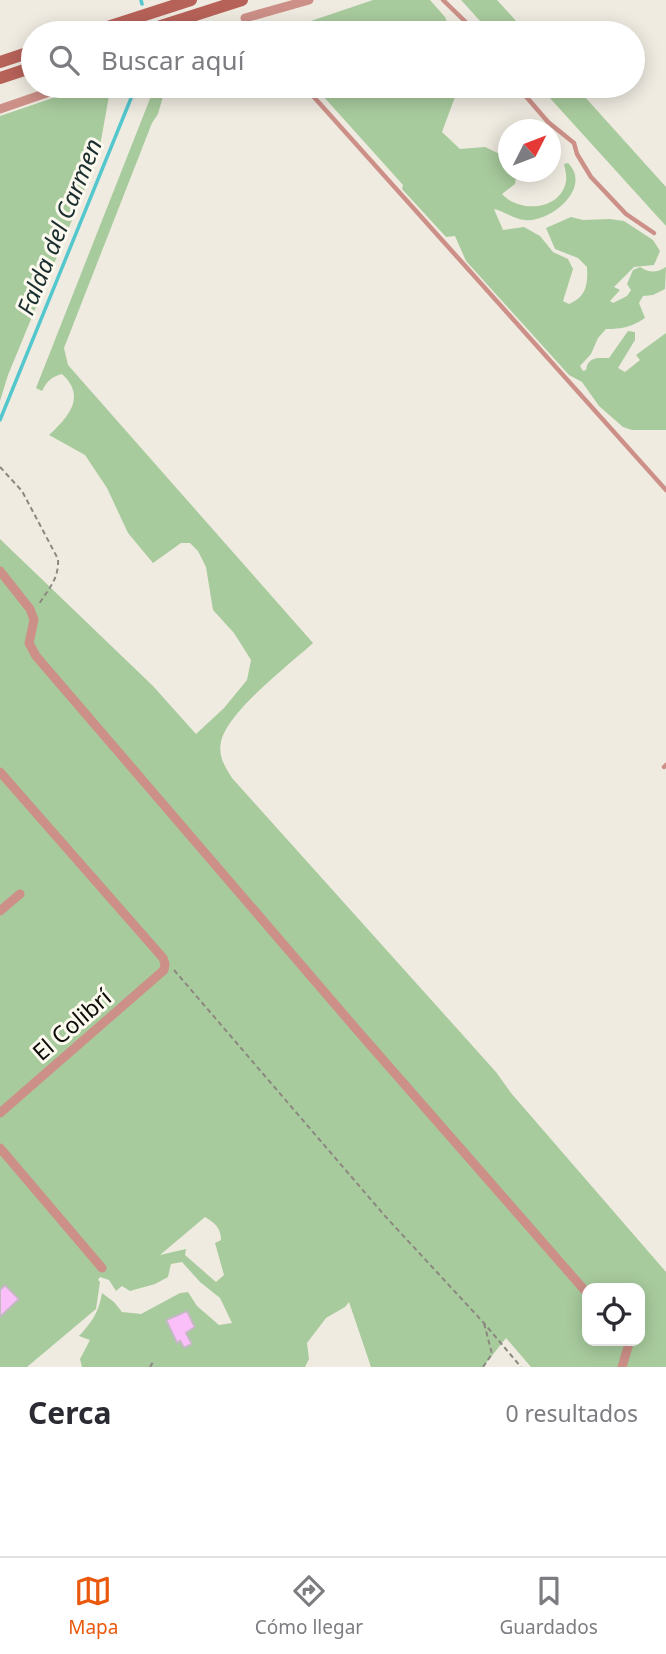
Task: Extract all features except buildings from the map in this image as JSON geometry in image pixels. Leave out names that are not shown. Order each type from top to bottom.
[{"type":"main road","points":[[126,21],[191,0]]},
{"type":"main road","points":[[177,21],[241,1]]},
{"type":"main road","points":[[0,62],[21,55]]},
{"type":"main road","points":[[0,78],[21,71]]},
{"type":"street","points":[[245,18],[309,0]]},
{"type":"street","points":[[0,109],[32,98]]},
{"type":"street","points":[[0,572],[30,609],[34,620],[29,643],[36,656],[582,1287]]},
{"type":"street","points":[[0,772],[164,961]]},
{"type":"street","points":[[0,911],[20,894]]},
{"type":"street","name":"El Colibrí","points":[[0,1113],[164,970],[164,961]]},
{"type":"street","points":[[0,1148],[102,1268]]},
{"type":"street","points":[[621,1367],[628,1346]]},
{"type":"lane","points":[[443,0],[465,21]]},
{"type":"lane","points":[[241,1],[247,21]]},
{"type":"lane","points":[[315,98],[666,490]]},
{"type":"lane","points":[[527,98],[548,122],[574,144],[577,155],[591,177],[626,214],[654,233]]},
{"type":"path","points":[[0,467],[22,491],[58,559],[55,582],[36,610],[34,620]]},
{"type":"path","points":[[164,961],[385,1216],[522,1367]]},
{"type":"path","points":[[483,1367],[492,1354],[484,1322]]},
{"type":"path","points":[[150,1367],[153,1362]]},
{"type":"green space","points":[[373,0],[430,0],[446,21],[311,21]]},
{"type":"green space","points":[[461,0],[497,0],[516,21],[480,21]]},
{"type":"green space","points":[[53,98],[109,98],[98,157],[8,375],[0,401],[0,116]]},
{"type":"green space","points":[[150,98],[163,98],[64,348],[68,365],[313,643],[246,703],[226,730],[220,747],[221,757],[232,778],[496,1072],[511,1093],[666,1272],[666,1367],[531,1367],[506,1338],[483,1367],[371,1367],[349,1302],[326,1318],[307,1343],[309,1359],[305,1367],[82,1367],[80,1359],[90,1340],[79,1336],[94,1316],[102,1293],[122,1312],[141,1314],[180,1293],[188,1292],[197,1306],[219,1325],[232,1323],[220,1298],[200,1282],[182,1262],[171,1264],[168,1277],[130,1291],[122,1286],[116,1291],[109,1280],[100,1277],[96,1309],[27,1367],[0,1367],[0,539],[153,686],[196,734],[224,708],[247,680],[251,660],[234,633],[213,610],[206,567],[198,551],[190,543],[181,543],[153,563],[128,533],[107,488],[85,455],[49,435],[68,414],[74,399],[69,382],[62,374],[42,391],[36,388]],"holes":[[[205,1217],[217,1226],[221,1240],[215,1243],[224,1275],[216,1282],[185,1255],[186,1249],[160,1255]]]},
{"type":"green space","points":[[325,98],[455,98],[442,132],[460,149],[485,147],[498,153],[498,182],[515,182],[502,194],[518,204],[538,206],[556,198],[563,191],[566,181],[564,164],[568,163],[574,173],[575,183],[572,193],[556,210],[546,216],[525,220],[494,209],[503,230],[524,227],[540,236],[553,252],[568,259],[573,269],[563,301],[569,304],[585,290],[587,267],[578,258],[555,249],[546,228],[571,217],[583,220],[610,219],[624,221],[653,240],[660,251],[654,265],[634,267],[614,287],[620,290],[610,301],[613,303],[627,296],[631,290],[627,284],[633,270],[640,267],[653,272],[666,267],[665,289],[643,296],[639,303],[645,318],[626,327],[606,329],[598,338],[591,354],[580,366],[583,371],[591,360],[609,358],[628,331],[635,332],[635,340],[618,368],[625,372],[640,360],[636,355],[666,333],[666,430],[632,430],[623,427],[599,406],[582,382],[569,375],[466,261],[455,236],[446,237],[402,189],[403,185]]},
{"type":"green space","points":[[550,98],[586,98],[666,187],[666,226]]},
{"type":"waterway","name":"Falda del Carmen","points":[[141,0],[142,4]]},
{"type":"waterway","name":"Falda del Carmen","points":[[0,420],[131,98]]}]
